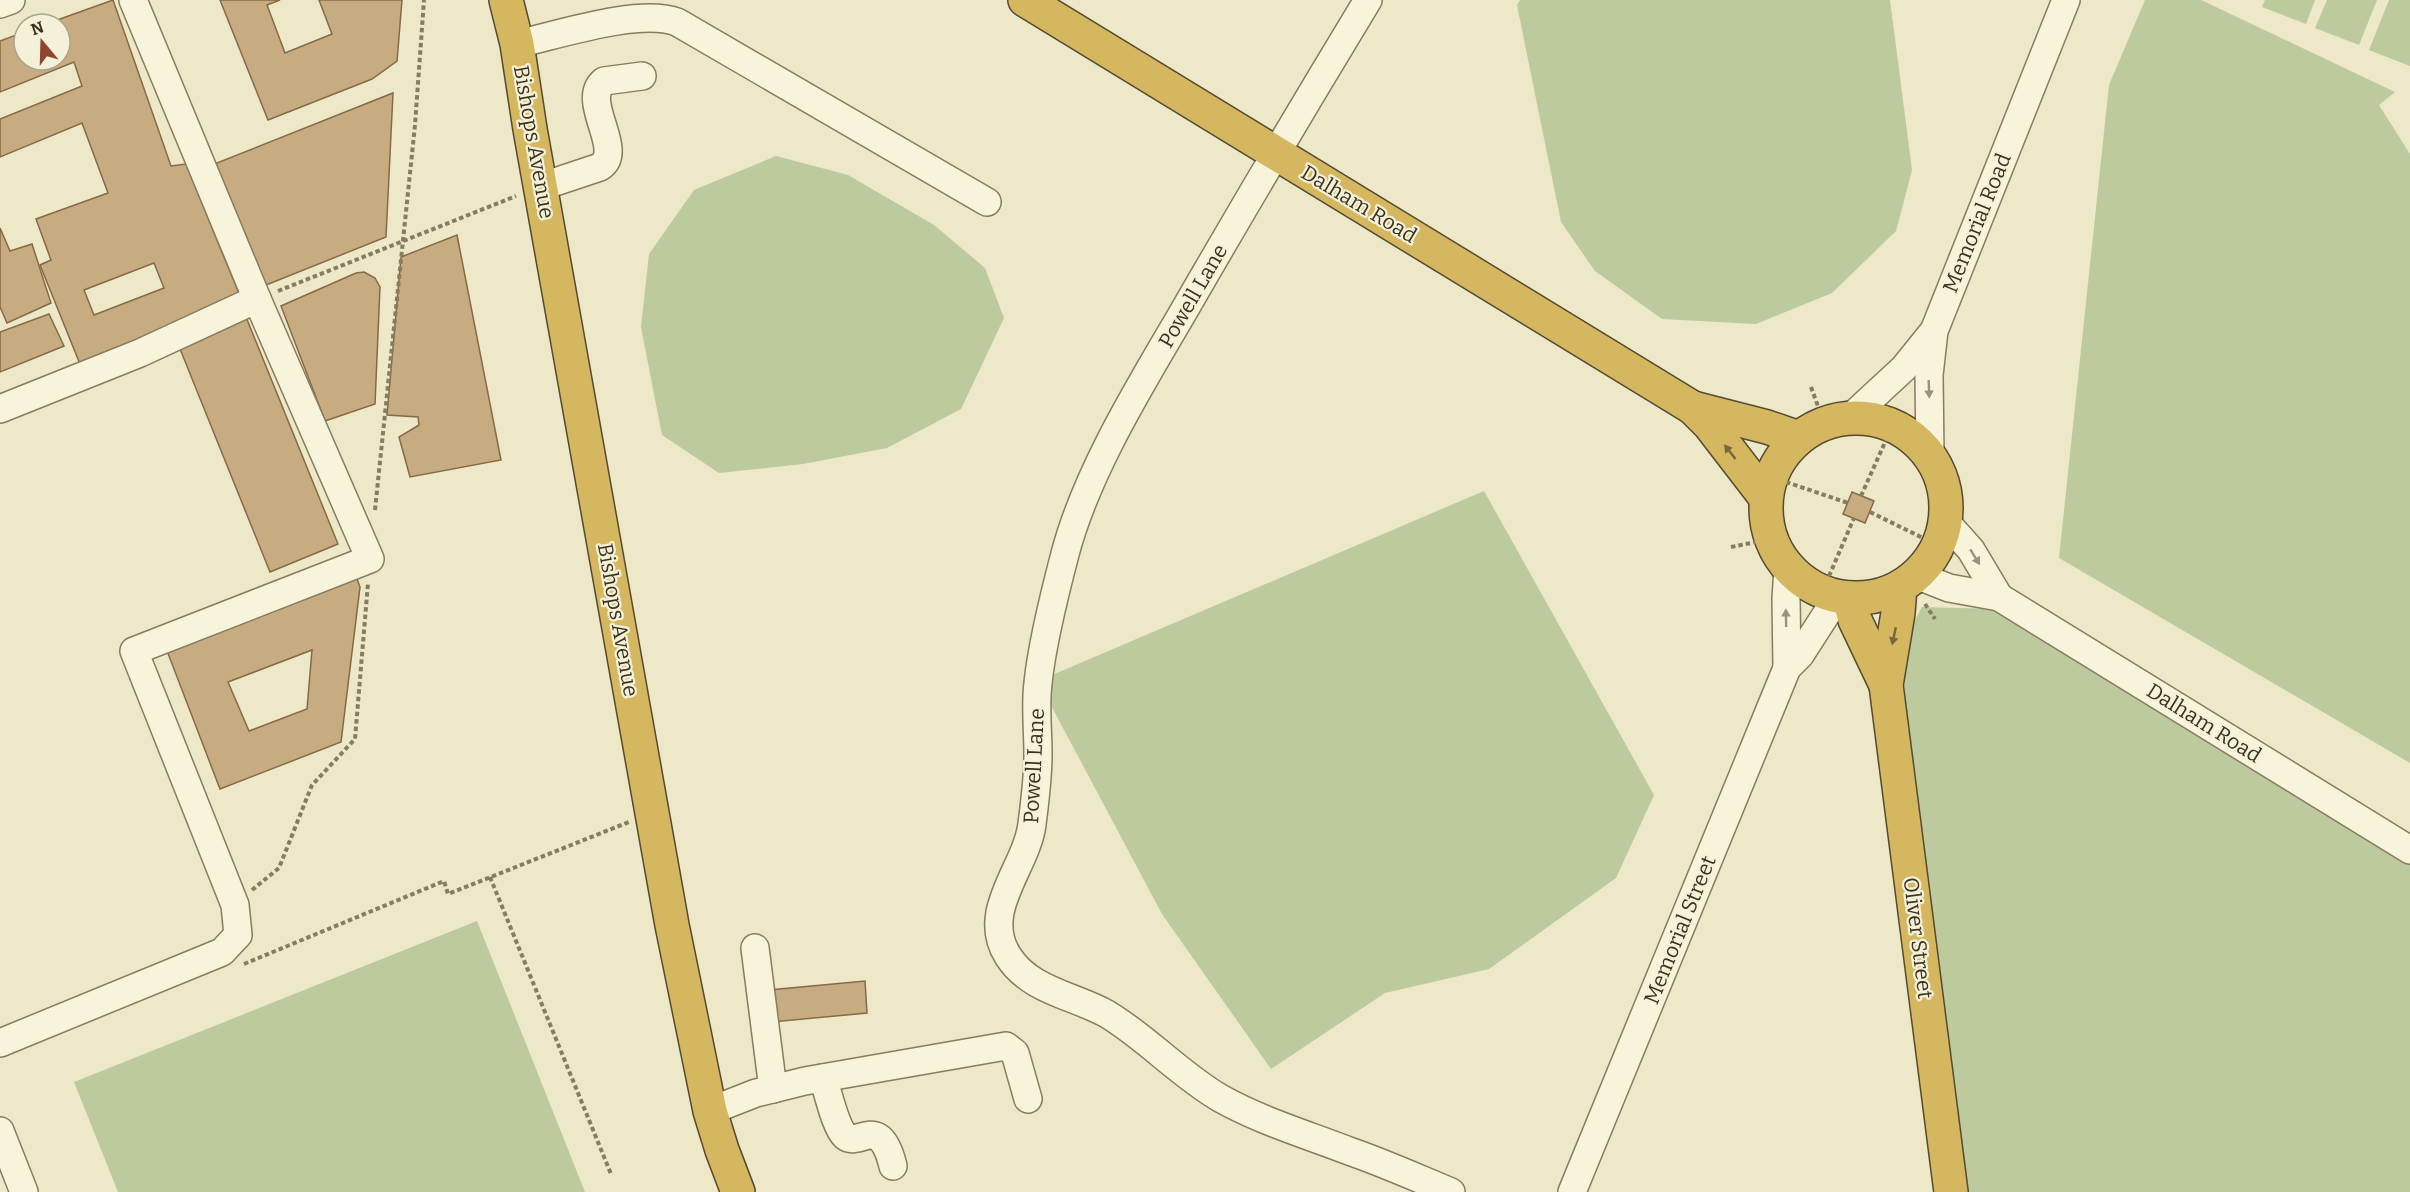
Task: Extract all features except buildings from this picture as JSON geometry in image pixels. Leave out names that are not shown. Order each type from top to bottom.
[{"type":"highway","points":[[506,0],[517,44]]},
{"type":"highway","points":[[517,44],[518,0]]},
{"type":"highway","name":"Dalham Road","points":[[1025,0],[1693,408],[1776,490]]},
{"type":"highway","name":"Bishops Avenue","points":[[517,44],[540,187],[672,925],[710,1111],[738,1192]]},
{"type":"highway","name":"Dalham Road","points":[[1693,408],[1767,427],[1825,430]]},
{"type":"highway","points":[[1868,418],[1903,430],[1918,441],[1930,455],[1939,471],[1944,487],[1947,504],[1935,530],[1935,550],[1908,581],[1875,596],[1811,586],[1788,568],[1777,534],[1766,512],[1776,490],[1772,476],[1783,455],[1825,430],[1868,418]]},
{"type":"highway","name":"Oliver Street","points":[[1908,581],[1898,613],[1886,685],[1951,1192]]},
{"type":"highway","name":"Oliver Street","points":[[1838,591],[1855,620],[1886,685]]},
{"type":"street","points":[[0,4],[11,0]]},
{"type":"street","points":[[0,1043],[222,952],[238,935],[235,905],[134,651],[370,559],[133,0]]},
{"type":"street","name":"Powell Lane","points":[[1368,0],[1161,351],[1105,454],[1084,501],[1066,551],[1037,688],[1038,760],[1032,828],[1023,856],[1002,901],[998,919],[1000,938],[1006,954],[1020,970],[1038,984],[1107,1014],[1216,1096],[1257,1117],[1353,1152],[1450,1192]]},
{"type":"street","name":"Memorial Road","points":[[1930,455],[1929,375],[1934,331],[2066,0]]},
{"type":"street","points":[[517,44],[620,21],[652,17],[666,18],[677,22],[987,202]]},
{"type":"street","points":[[540,187],[600,167],[607,162],[609,155],[598,112],[598,90],[604,81],[642,76]]},
{"type":"street","points":[[0,409],[140,353],[258,299]]},
{"type":"street","points":[[1825,430],[1904,368],[1934,331]]},
{"type":"street","name":"Dalham Road","points":[[1935,530],[1971,550],[1999,597]]},
{"type":"street","name":"Memorial Street","points":[[1787,668],[1788,568]]},
{"type":"street","name":"Dalham Road","points":[[1908,581],[1999,597],[2410,850]]},
{"type":"street","name":"Memorial Street","points":[[1572,1192],[1787,668],[1800,655],[1838,591]]},
{"type":"street","points":[[755,948],[773,1089]]},
{"type":"street","points":[[710,1111],[756,1093],[823,1078],[1006,1046],[1015,1053],[1028,1099]]},
{"type":"street","points":[[823,1078],[840,1128],[846,1136],[850,1138],[869,1135],[878,1137],[887,1149],[892,1166]]},
{"type":"street","points":[[0,1131],[24,1192]]},
{"type":"path","points":[[375,512],[415,125],[423,0]]},
{"type":"path","points":[[258,299],[540,187]]},
{"type":"path","points":[[1811,387],[1825,430]]},
{"type":"path","points":[[1861,496],[1886,440]]},
{"type":"path","points":[[1776,490],[1848,503]]},
{"type":"path","points":[[1870,512],[1935,530]]},
{"type":"path","points":[[1838,591],[1854,519]]},
{"type":"path","points":[[1731,547],[1777,534]]},
{"type":"path","points":[[235,905],[279,868],[312,785],[356,739],[370,559]]},
{"type":"path","points":[[235,967],[444,881],[448,894],[652,813]]},
{"type":"path","points":[[490,877],[611,1174]]},
{"type":"green space","points":[[1520,0],[1890,0],[1912,170],[1896,231],[1832,293],[1756,324],[1662,319],[1595,271],[1561,222],[1517,5]]},
{"type":"green space","points":[[2145,0],[2201,0],[2395,92],[2379,105],[2410,154],[2410,763],[2059,558],[2109,85]]},
{"type":"green space","points":[[2265,0],[2315,0],[2306,24],[2262,7]]},
{"type":"green space","points":[[2327,0],[2377,0],[2359,45],[2315,28]]},
{"type":"green space","points":[[2389,0],[2410,0],[2410,66],[2369,50]]},
{"type":"green space","points":[[776,156],[848,175],[934,225],[985,268],[1004,318],[961,409],[887,448],[803,464],[719,473],[662,435],[641,327],[649,254],[694,190]]},
{"type":"green space","points":[[1484,491],[1654,795],[1616,878],[1489,969],[1385,993],[1271,1069],[1162,914],[1038,681]]},
{"type":"green space","points":[[1922,607],[1997,609],[2410,855],[2410,1192],[1964,1192],[1892,663]]},
{"type":"green space","points":[[477,921],[585,1192],[118,1192],[74,1082]]}]
